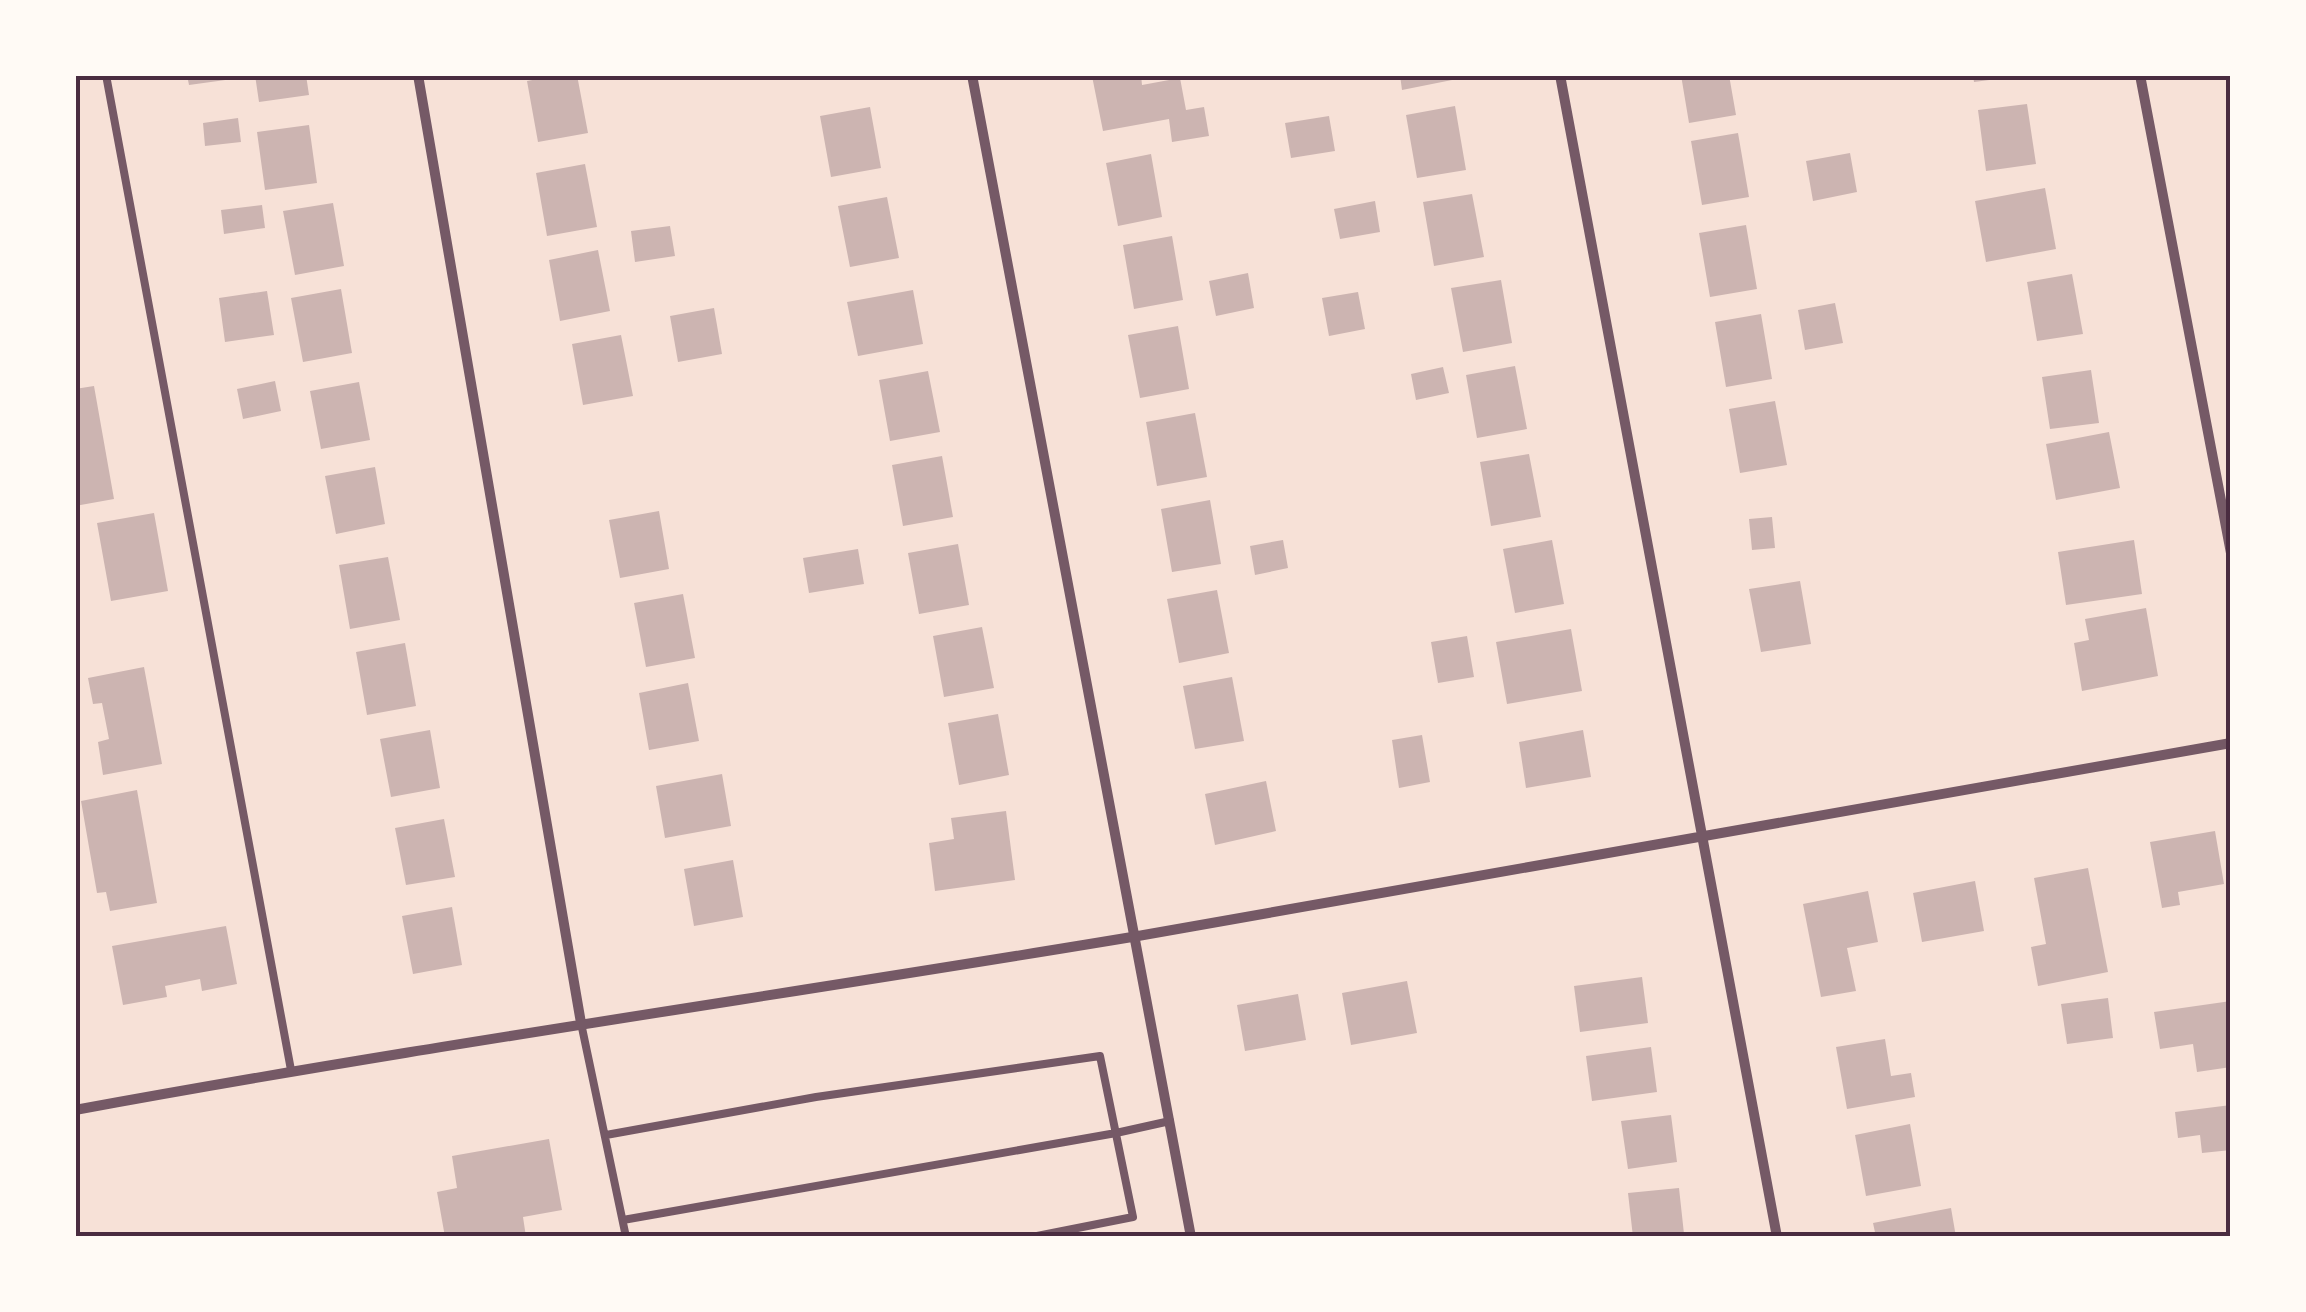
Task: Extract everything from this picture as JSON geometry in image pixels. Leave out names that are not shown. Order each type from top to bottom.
[{"type":"street","points":[[418,75],[582,1022]]},
{"type":"street","points":[[972,75],[1191,1237]]},
{"type":"street","points":[[1560,75],[1777,1237]]},
{"type":"street","points":[[2140,75],[2231,553]]},
{"type":"street","points":[[75,1110],[291,1070],[1133,936],[1704,839],[2231,743]]},
{"type":"lane","points":[[106,75],[291,1070]]},
{"type":"lane","points":[[582,1022],[626,1237]]},
{"type":"lane","points":[[606,1135],[816,1097],[1100,1056],[1133,1217],[1032,1237]]},
{"type":"lane","points":[[622,1220],[1116,1133],[1170,1120]]},
{"type":"building","points":[[187,75],[247,75],[247,77],[189,85]]},
{"type":"building","points":[[255,75],[306,75],[309,95],[259,102]]},
{"type":"building","points":[[577,75],[588,133],[538,142],[527,81]]},
{"type":"building","points":[[1141,75],[1142,85],[1180,78],[1186,110],[1204,107],[1209,136],[1172,142],[1169,119],[1103,131],[1092,76]]},
{"type":"building","points":[[1400,75],[1451,75],[1452,80],[1402,90]]},
{"type":"building","points":[[1681,75],[1729,75],[1736,115],[1689,123]]},
{"type":"building","points":[[1973,75],[2012,75],[2012,77],[1974,82]]},
{"type":"building","points":[[2027,104],[2036,164],[1986,171],[1978,110]]},
{"type":"building","points":[[1455,106],[1466,170],[1417,178],[1406,115]]},
{"type":"building","points":[[870,107],[881,168],[831,177],[820,116]]},
{"type":"building","points":[[1329,116],[1335,151],[1291,158],[1285,123]]},
{"type":"building","points":[[238,118],[241,142],[205,146],[203,123]]},
{"type":"building","points":[[309,125],[317,183],[265,190],[257,132]]},
{"type":"building","points":[[1738,133],[1749,197],[1702,205],[1691,141]]},
{"type":"building","points":[[1850,153],[1857,192],[1813,201],[1806,161]]},
{"type":"building","points":[[1151,154],[1162,217],[1118,226],[1106,163]]},
{"type":"building","points":[[585,164],[597,227],[547,236],[536,173]]},
{"type":"building","points":[[2045,188],[2056,249],[1986,262],[1975,201]]},
{"type":"building","points":[[1472,194],[1484,257],[1434,266],[1423,202]]},
{"type":"building","points":[[887,197],[899,258],[850,267],[838,206]]},
{"type":"building","points":[[1375,201],[1380,232],[1340,239],[1334,209]]},
{"type":"building","points":[[333,203],[344,266],[295,275],[283,211]]},
{"type":"building","points":[[262,205],[265,228],[224,234],[221,210]]},
{"type":"building","points":[[1746,225],[1757,289],[1710,297],[1699,233]]},
{"type":"building","points":[[670,226],[675,256],[635,262],[631,231]]},
{"type":"building","points":[[1172,236],[1183,300],[1134,309],[1123,245]]},
{"type":"building","points":[[598,250],[610,311],[560,321],[549,260]]},
{"type":"building","points":[[1248,273],[1254,308],[1216,316],[1209,281]]},
{"type":"building","points":[[2072,274],[2083,334],[2037,341],[2027,282]]},
{"type":"building","points":[[1501,280],[1512,343],[1463,352],[1451,288]]},
{"type":"building","points":[[341,289],[352,353],[303,362],[291,298]]},
{"type":"building","points":[[913,290],[923,344],[858,356],[847,302]]},
{"type":"building","points":[[267,291],[274,335],[225,342],[219,298]]},
{"type":"building","points":[[1358,292],[1365,329],[1329,336],[1322,298]]},
{"type":"building","points":[[1835,303],[1843,343],[1805,350],[1798,310]]},
{"type":"building","points":[[714,308],[722,354],[678,362],[670,316]]},
{"type":"building","points":[[1761,314],[1772,379],[1726,387],[1715,322]]},
{"type":"building","points":[[1178,326],[1189,389],[1140,398],[1128,335]]},
{"type":"building","points":[[621,335],[633,396],[583,405],[572,344]]},
{"type":"building","points":[[1515,366],[1527,429],[1477,438],[1466,375]]},
{"type":"building","points":[[1443,367],[1449,393],[1416,400],[1411,374]]},
{"type":"building","points":[[2091,370],[2099,423],[2050,429],[2042,377]]},
{"type":"building","points":[[928,371],[940,432],[890,441],[879,380]]},
{"type":"building","points":[[275,381],[281,411],[243,419],[237,389]]},
{"type":"building","points":[[359,382],[370,440],[321,449],[310,391]]},
{"type":"building","points":[[94,386],[114,499],[75,506],[75,389]]},
{"type":"building","points":[[1775,401],[1787,465],[1740,473],[1729,409]]},
{"type":"building","points":[[1195,413],[1207,477],[1157,486],[1146,422]]},
{"type":"building","points":[[2109,432],[2120,488],[2056,500],[2046,444]]},
{"type":"building","points":[[1529,454],[1541,517],[1491,526],[1480,462]]},
{"type":"building","points":[[942,456],[953,517],[903,526],[892,465]]},
{"type":"building","points":[[375,467],[385,524],[336,534],[325,476]]},
{"type":"building","points":[[1210,500],[1221,564],[1172,572],[1161,509]]},
{"type":"building","points":[[659,511],[669,569],[620,578],[609,520]]},
{"type":"building","points":[[154,513],[168,591],[111,601],[97,523]]},
{"type":"building","points":[[1772,517],[1775,548],[1752,550],[1749,519]]},
{"type":"building","points":[[1283,540],[1288,568],[1255,575],[1250,546]]},
{"type":"building","points":[[1552,540],[1564,604],[1515,613],[1503,549]]},
{"type":"building","points":[[2134,540],[2142,594],[2066,605],[2058,552]]},
{"type":"building","points":[[958,544],[969,605],[919,614],[908,553]]},
{"type":"building","points":[[858,549],[864,584],[809,593],[803,558]]},
{"type":"building","points":[[388,557],[400,620],[350,629],[339,565]]},
{"type":"building","points":[[1800,581],[1811,644],[1761,652],[1749,589]]},
{"type":"building","points":[[1217,590],[1229,653],[1179,663],[1167,599]]},
{"type":"building","points":[[683,594],[695,658],[646,667],[634,603]]},
{"type":"building","points":[[2146,608],[2158,676],[2082,691],[2074,643],[2089,640],[2085,619]]},
{"type":"building","points":[[982,627],[994,688],[944,697],[933,636]]},
{"type":"building","points":[[1571,629],[1582,691],[1507,704],[1496,642]]},
{"type":"building","points":[[1467,636],[1474,677],[1438,683],[1431,642]]},
{"type":"building","points":[[405,643],[416,706],[367,715],[356,652]]},
{"type":"building","points":[[144,667],[162,764],[103,775],[98,742],[109,739],[102,703],[93,704],[88,678]]},
{"type":"building","points":[[1232,677],[1244,741],[1195,749],[1183,686]]},
{"type":"building","points":[[688,683],[699,741],[649,750],[639,693]]},
{"type":"building","points":[[998,714],[1009,775],[959,785],[948,723]]},
{"type":"building","points":[[430,730],[440,788],[391,797],[380,739]]},
{"type":"building","points":[[1583,730],[1591,777],[1526,788],[1519,742]]},
{"type":"building","points":[[1422,735],[1430,782],[1399,788],[1392,740]]},
{"type":"building","points":[[722,774],[731,826],[665,838],[656,786]]},
{"type":"building","points":[[1266,781],[1276,831],[1215,845],[1205,794]]},
{"type":"building","points":[[137,790],[157,903],[110,911],[106,892],[97,893],[81,801]]},
{"type":"building","points":[[1006,811],[1015,880],[935,891],[929,843],[954,839],[951,818]]},
{"type":"building","points":[[444,819],[455,877],[406,885],[395,828]]},
{"type":"building","points":[[2215,831],[2224,884],[2178,892],[2180,905],[2162,908],[2150,842]]},
{"type":"building","points":[[733,860],[743,917],[694,926],[684,869]]},
{"type":"building","points":[[2088,868],[2108,972],[2038,986],[2031,947],[2046,944],[2034,878]]},
{"type":"building","points":[[1975,881],[1984,931],[1922,942],[1913,893]]},
{"type":"building","points":[[1868,891],[1878,942],[1847,948],[1856,991],[1821,997],[1803,904]]},
{"type":"building","points":[[452,907],[462,965],[413,974],[402,916]]},
{"type":"building","points":[[226,926],[237,984],[202,991],[200,979],[165,986],[167,997],[123,1005],[112,946]]},
{"type":"building","points":[[1642,977],[1648,1023],[1580,1032],[1574,986]]},
{"type":"building","points":[[1407,981],[1417,1033],[1351,1045],[1342,993]]},
{"type":"building","points":[[1298,994],[1306,1040],[1245,1051],[1237,1005]]},
{"type":"building","points":[[2108,998],[2113,1038],[2067,1044],[2061,1004]]},
{"type":"building","points":[[2231,1001],[2231,1067],[2197,1072],[2193,1044],[2160,1049],[2154,1012]]},
{"type":"building","points":[[1885,1039],[1891,1076],[1911,1073],[1915,1097],[1847,1109],[1836,1047]]},
{"type":"building","points":[[1651,1047],[1657,1092],[1592,1101],[1586,1056]]},
{"type":"building","points":[[2231,1105],[2231,1150],[2202,1153],[2200,1135],[2178,1138],[2175,1112]]},
{"type":"building","points":[[1671,1115],[1677,1162],[1628,1169],[1621,1121]]},
{"type":"building","points":[[1910,1124],[1921,1186],[1866,1196],[1855,1135]]},
{"type":"building","points":[[549,1139],[562,1210],[523,1217],[526,1237],[445,1237],[437,1192],[457,1188],[452,1156]]},
{"type":"building","points":[[1679,1188],[1684,1234],[1633,1237],[1628,1193]]},
{"type":"building","points":[[1951,1208],[1956,1237],[1876,1237],[1873,1223]]}]
